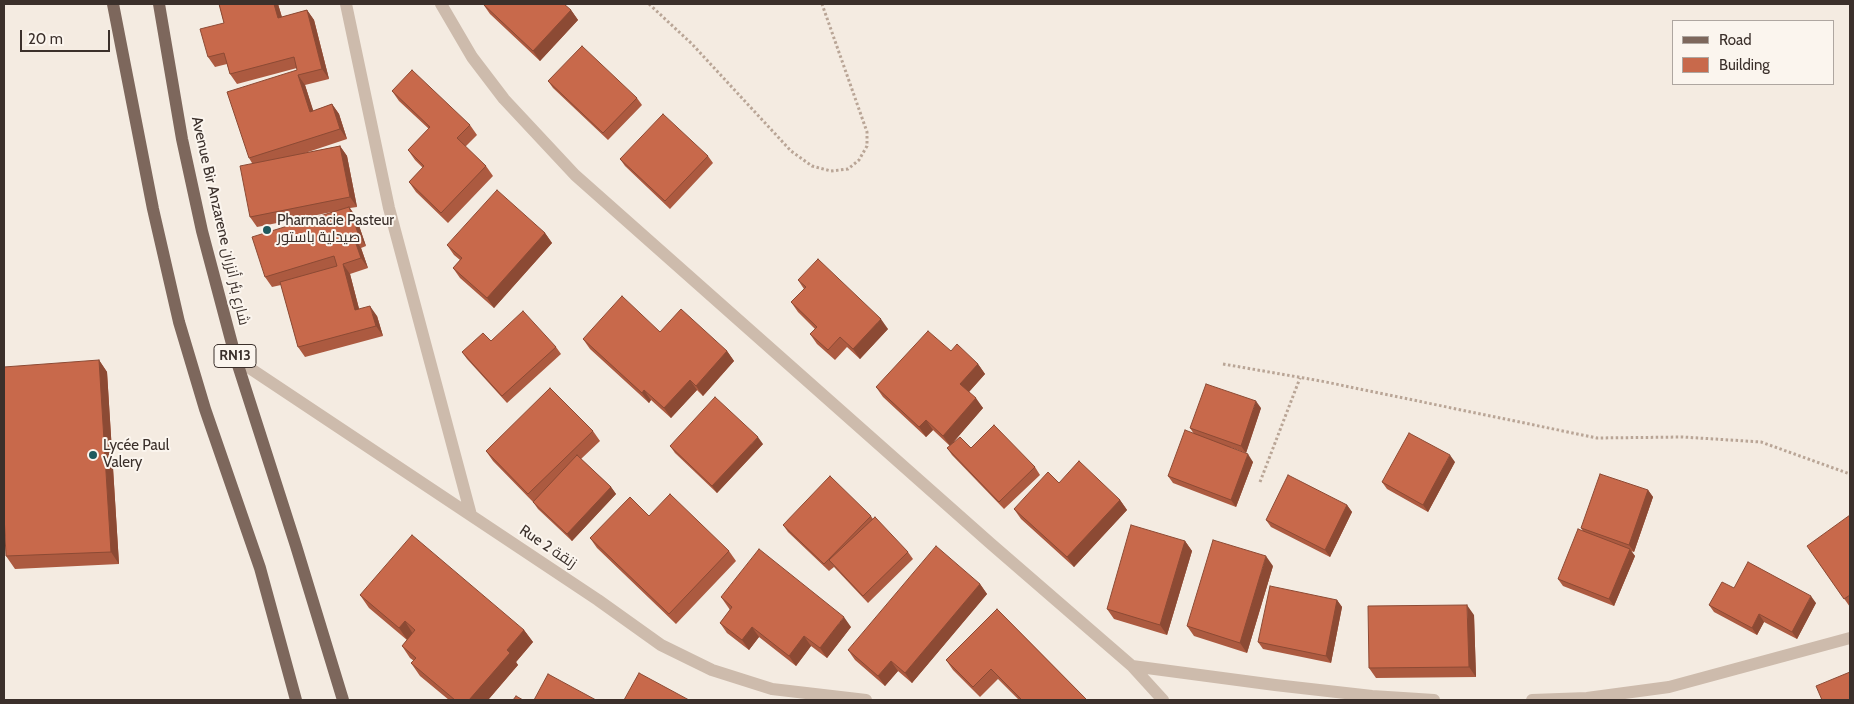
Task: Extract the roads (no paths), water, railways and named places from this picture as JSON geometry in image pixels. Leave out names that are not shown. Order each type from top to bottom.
[{"type":"main road","name":"RN13","points":[[113,4],[153,209],[177,313],[205,409],[260,568],[296,700]]},
{"type":"main road","name":"Avenue Bir Anzarene شارع بئر أنزران","points":[[160,4],[182,139],[202,231],[236,359],[296,546],[342,700]]},
{"type":"street","points":[[346,4],[389,208],[471,515]]},
{"type":"street","points":[[441,4],[472,57],[504,99],[575,175],[1132,666],[1163,700]]},
{"type":"street","name":"Rue 2 زنقة","points":[[236,359],[598,600],[661,645],[712,670],[772,689],[866,700]]},
{"type":"street","points":[[1532,700],[1587,698],[1669,687],[1850,638]]},
{"type":"street","points":[[1132,666],[1304,689],[1434,700]]},
{"type":"place","name":"Pharmacie Pasteur صيدلية باستور","points":[[267,230]]},
{"type":"place","name":"Lycée Paul Valery","points":[[93,455]]}]
